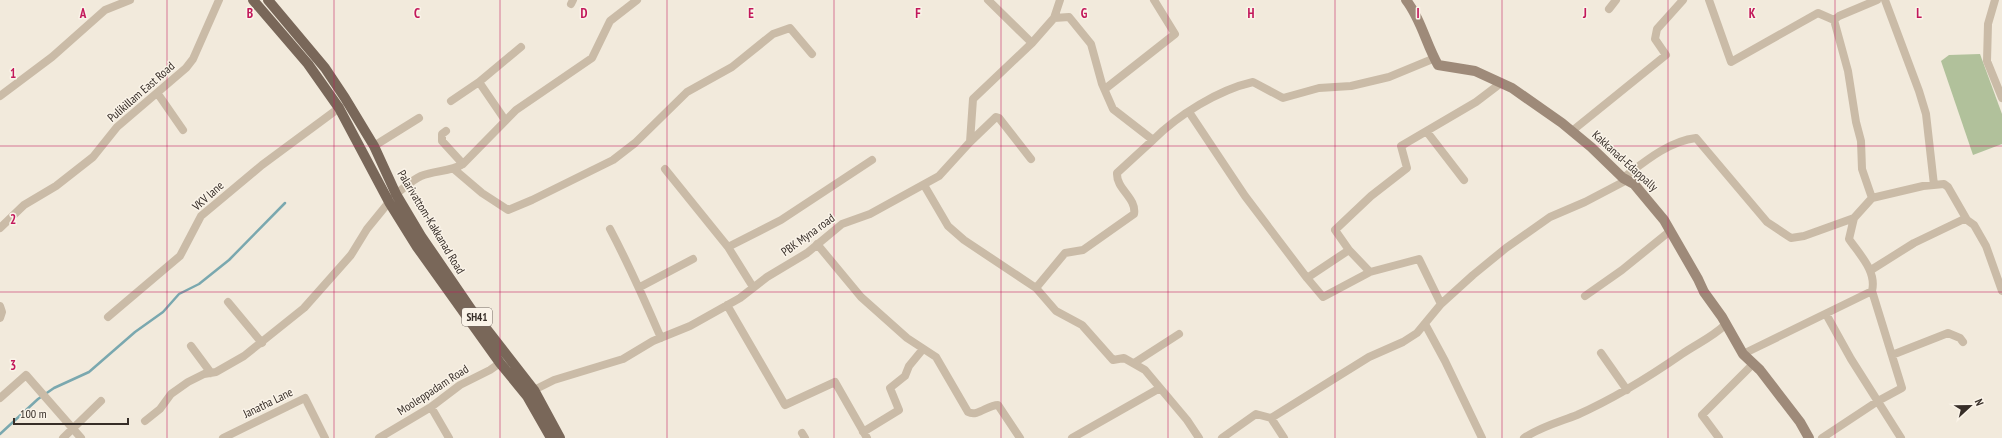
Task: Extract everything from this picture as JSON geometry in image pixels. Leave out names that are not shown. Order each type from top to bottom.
[{"type":"main road","points":[[252,0],[276,25],[308,64],[339,108],[389,202],[417,247],[500,363],[527,396],[551,438]]},
{"type":"main road","name":"Palarivattom-Kakkanad Road","points":[[273,2],[283,18],[325,68],[374,146],[396,194],[446,274],[534,390],[560,438]]},
{"type":"main road","points":[[276,25],[283,18]]},
{"type":"street","points":[[0,96],[52,57],[105,10],[130,0]]},
{"type":"street","name":"Pulikillam East Road","points":[[0,228],[28,202],[56,186],[93,157],[118,126],[158,94],[190,64],[219,0]]},
{"type":"street","points":[[396,194],[420,176],[437,171],[455,170],[463,164],[516,110],[592,58],[610,22],[637,0]]},
{"type":"street","points":[[988,0],[1032,43]]},
{"type":"street","points":[[1104,89],[1175,34],[1154,0]]},
{"type":"street","points":[[1036,288],[1065,253],[1084,250],[1134,214],[1134,205],[1117,179],[1117,173],[1169,124],[1188,112],[1234,87],[1253,82],[1282,98],[1319,88],[1351,86],[1389,78],[1434,58],[1419,21],[1407,0]]},
{"type":"street","points":[[1609,9],[1616,0]]},
{"type":"street","points":[[1572,131],[1666,55],[1654,39],[1657,29],[1683,0]]},
{"type":"street","points":[[1709,0],[1731,62],[1818,13],[1834,20]]},
{"type":"street","points":[[1834,20],[1839,16],[1877,0]]},
{"type":"street","points":[[1885,0],[1926,114],[1934,185]]},
{"type":"street","points":[[1995,0],[1988,24],[1987,61],[2002,98]]},
{"type":"street","points":[[970,142],[973,99],[1032,43],[1054,18],[1059,1]]},
{"type":"street","points":[[1054,18],[1069,17],[1091,44],[1104,89],[1113,109],[1153,140]]},
{"type":"street","points":[[1834,20],[1848,71],[1856,122],[1861,141],[1862,169],[1872,198]]},
{"type":"street","points":[[455,170],[482,193],[508,210],[532,200],[613,160],[635,143],[687,92],[732,67],[773,34],[790,28],[812,54]]},
{"type":"street","points":[[451,101],[479,82],[521,47]]},
{"type":"street","name":"Kakkanad-Edappally","points":[[1434,58],[1438,65],[1449,68],[1475,71],[1530,99],[1572,131],[1625,179],[1634,184],[1648,198],[1670,230],[1704,292],[1743,354],[1760,370],[1800,422],[1809,438]]},
{"type":"street","points":[[479,82],[505,120]]},
{"type":"street","points":[[1370,272],[1349,250],[1335,230],[1371,196],[1407,168],[1401,146],[1476,102],[1501,83]]},
{"type":"street","points":[[158,94],[183,130]]},
{"type":"street","name":"VKV lane","points":[[108,317],[180,256],[201,216],[262,165],[339,108]]},
{"type":"street","points":[[1188,112],[1245,196],[1323,297],[1370,272],[1419,259],[1441,304]]},
{"type":"street","name":"PBK Myna road","points":[[534,390],[554,380],[623,359],[661,338],[690,326],[727,305],[767,277],[807,253],[842,224],[870,214],[939,176],[970,142],[996,117],[999,118],[1031,159]]},
{"type":"street","points":[[374,146],[419,118]]},
{"type":"street","points":[[446,131],[442,134],[442,141],[463,164]]},
{"type":"street","points":[[1426,132],[1464,180]]},
{"type":"street","points":[[1271,418],[1369,357],[1403,342],[1418,333],[1441,304],[1506,248],[1550,217],[1585,202],[1625,179],[1650,158],[1686,139],[1696,138],[1767,222],[1791,238],[1804,236],[1854,218]]},
{"type":"street","points":[[728,247],[781,220],[872,160]]},
{"type":"street","points":[[665,170],[728,247],[753,287]]},
{"type":"street","points":[[1822,438],[1878,401],[1902,388],[1872,291],[1873,285],[1871,270],[1848,239],[1854,218],[1872,198],[1944,184],[1948,187],[1967,220],[1974,225],[1986,246],[2002,291]]},
{"type":"street","points":[[924,185],[948,226],[964,240],[1036,288],[1056,311],[1082,325],[1113,360],[1124,358],[1145,370],[1199,438]]},
{"type":"street","points":[[146,421],[160,409],[171,394],[188,382],[212,373],[244,356],[304,308],[328,283],[351,255],[367,229],[389,202]]},
{"type":"street","points":[[1871,270],[1914,243],[1962,220],[1967,220]]},
{"type":"street","points":[[610,229],[640,288],[661,338]]},
{"type":"street","points":[[1586,296],[1622,270],[1670,230]]},
{"type":"street","points":[[817,244],[861,297],[908,338],[936,357],[968,412],[976,413],[992,405],[998,405],[1020,438]]},
{"type":"street","points":[[1307,278],[1349,250]]},
{"type":"street","points":[[640,288],[693,259]]},
{"type":"street","points":[[1743,354],[1872,291]]},
{"type":"street","points":[[228,302],[262,343]]},
{"type":"street","points":[[727,305],[785,405],[835,382],[865,435],[899,410],[890,388],[905,376],[909,366],[923,349]]},
{"type":"street","points":[[0,306],[2,312],[0,318]]},
{"type":"street","points":[[1826,314],[1901,438]]},
{"type":"street","points":[[1425,324],[1446,361],[1482,438]]},
{"type":"street","points":[[1524,438],[1541,428],[1578,414],[1628,390],[1712,337],[1725,325]]},
{"type":"street","points":[[1892,355],[1948,333],[1960,338],[1963,342]]},
{"type":"street","points":[[1134,363],[1179,334]]},
{"type":"street","points":[[191,346],[212,373]]},
{"type":"street","points":[[1601,353],[1628,390]]},
{"type":"street","name":"Mooleppadam Road","points":[[379,438],[390,435],[460,385],[490,370],[500,363]]},
{"type":"street","points":[[1719,438],[1702,415],[1753,364]]},
{"type":"street","points":[[0,398],[26,375],[72,430],[81,438]]},
{"type":"street","points":[[1072,438],[1160,388]]},
{"type":"street","name":"Janatha Lane","points":[[223,438],[305,398],[325,438]]},
{"type":"street","points":[[63,438],[101,401]]},
{"type":"street","points":[[431,407],[449,438]]},
{"type":"street","points":[[1222,438],[1256,414],[1271,418],[1284,438]]},
{"type":"green space","points":[[1980,54],[2002,114],[2002,144],[1973,155],[1941,61],[1949,55]]},
{"type":"waterway","points":[[0,434],[38,399],[54,388],[89,372],[135,332],[163,312],[179,294],[199,284],[229,260],[285,203]]}]
